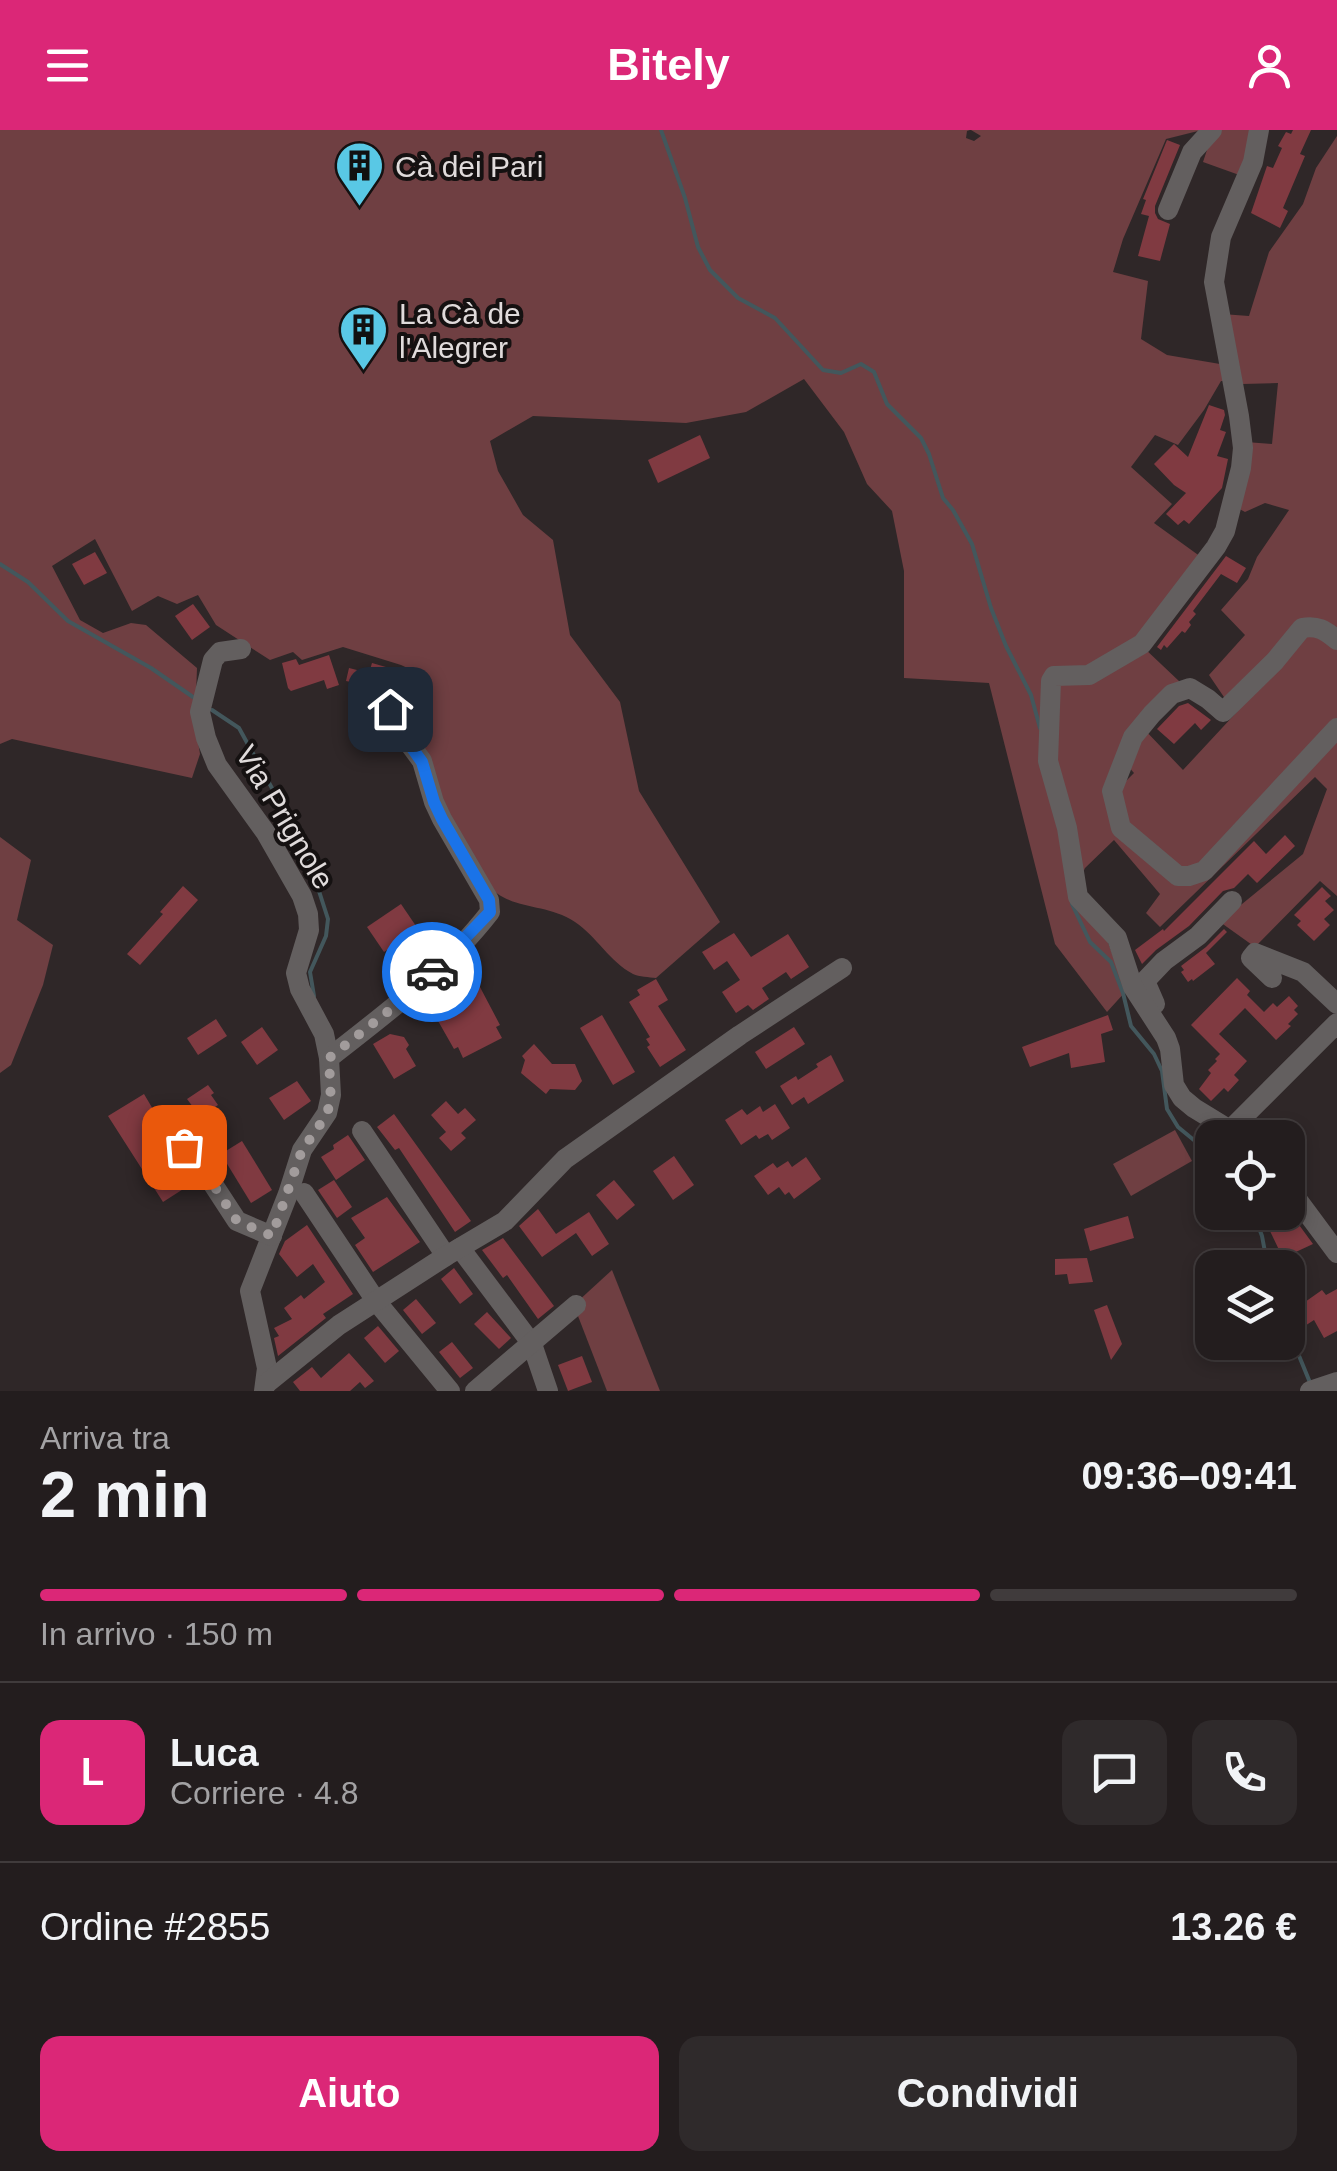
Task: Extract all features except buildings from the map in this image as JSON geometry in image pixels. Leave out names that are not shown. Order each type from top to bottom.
[{"type":"street","points":[[1168,210],[1192,152],[1212,130]]},
{"type":"street","points":[[1215,1120],[1182,1098],[1174,1086],[1170,1048],[1133,987],[1117,938],[1078,897],[1067,828],[1048,761],[1052,681],[1056,675],[1089,675],[1142,644],[1225,531],[1241,468],[1242,448],[1214,282],[1221,237],[1253,162],[1259,130]]},
{"type":"street","points":[[1337,640],[1324,629],[1302,628],[1223,712],[1190,688],[1172,694],[1133,737],[1112,791],[1121,828],[1178,876],[1204,871],[1337,728]]},
{"type":"street","name":"Via Prignole","points":[[241,649],[220,652],[213,660],[200,712],[217,766],[266,833],[302,896],[310,930],[296,973],[300,989],[324,1034],[331,1104],[302,1150],[250,1292],[266,1368],[265,1387]]},
{"type":"street","points":[[329,1058],[444,962],[490,912],[489,900],[434,802],[422,762],[390,709]]},
{"type":"street","points":[[1166,1038],[1166,1028],[1145,981],[1232,901]]},
{"type":"street","points":[[1272,978],[1250,958],[1255,953],[1303,972],[1337,1004]]},
{"type":"street","points":[[265,1387],[340,1325],[506,1221],[565,1159],[842,968]]},
{"type":"street","points":[[1249,1120],[1337,1023]]},
{"type":"street","points":[[169,1124],[237,1221],[272,1236]]},
{"type":"street","points":[[362,1132],[453,1252],[532,1344],[548,1391]]},
{"type":"street","points":[[304,1194],[376,1302],[450,1391]]},
{"type":"street","points":[[1305,1209],[1337,1253]]},
{"type":"street","points":[[476,1391],[576,1305]]},
{"type":"shaded area","points":[[0,130],[970,130],[966,138],[974,141],[981,136],[971,130],[1202,130],[1166,139],[1113,272],[1148,281],[1141,339],[1167,355],[1220,364],[1227,381],[1221,381],[1178,445],[1155,435],[1131,467],[1172,504],[1154,523],[1201,557],[1137,638],[1088,673],[1050,674],[1069,873],[1105,934],[1126,991],[1107,1012],[1055,944],[989,683],[904,678],[904,571],[892,511],[867,484],[844,432],[804,379],[746,412],[686,423],[533,416],[490,441],[498,471],[523,515],[553,540],[570,635],[620,702],[639,791],[720,922],[656,978],[625,969],[575,922],[517,903],[484,882],[430,774],[415,715],[427,677],[343,647],[302,660],[293,652],[270,660],[216,625],[198,595],[177,604],[158,596],[132,611],[95,539],[52,566],[80,620],[103,633],[131,623],[146,625],[197,668],[195,722],[200,754],[192,778],[12,739],[0,744]]},
{"type":"shaded area","points":[[1217,130],[1254,130],[1242,176],[1203,162]]},
{"type":"shaded area","points":[[1337,136],[1337,636],[1321,625],[1228,703],[1209,675],[1245,635],[1221,610],[1248,579],[1257,557],[1289,510],[1265,503],[1245,512],[1234,506],[1246,442],[1272,444],[1278,383],[1242,384],[1222,314],[1249,316],[1269,252],[1303,204],[1316,168]]},
{"type":"shaded area","points":[[1303,632],[1337,646],[1337,723],[1205,866],[1178,872],[1127,829],[1118,789],[1134,773],[1127,765],[1143,728],[1183,770]]},
{"type":"shaded area","points":[[1143,647],[1180,682],[1127,744],[1118,828],[1181,880],[1337,734],[1337,896],[1320,881],[1255,947],[1220,922],[1303,854],[1327,789],[1315,777],[1160,927],[1146,913],[1160,894],[1114,840],[1085,868],[1080,879],[1049,760],[1056,679]]},
{"type":"shaded area","points":[[0,837],[31,860],[17,920],[53,945],[43,985],[11,1065],[0,1073]]},
{"type":"shaded area","points":[[1175,1130],[1192,1161],[1131,1196],[1113,1164]]},
{"type":"shaded area","points":[[612,1270],[660,1391],[607,1391],[576,1303]]},
{"type":"waterway","points":[[661,130],[698,247],[710,270],[738,298],[775,318],[823,370],[841,373],[861,364],[874,372],[887,404],[921,438],[943,498],[972,544],[991,608],[1031,695],[1040,728]]},
{"type":"waterway","points":[[0,564],[28,582],[68,621],[193,697]]},
{"type":"waterway","points":[[212,710],[239,728],[302,843],[328,919],[326,936],[310,972],[314,996]]},
{"type":"waterway","points":[[1072,904],[1090,942],[1111,962],[1131,1026],[1154,1054],[1162,1071],[1167,1109],[1178,1127],[1195,1141]]},
{"type":"waterway","points":[[1260,1230],[1265,1250]]},
{"type":"waterway","points":[[1301,1360],[1311,1385]]},
{"type":"way so far","points":[[184,1147],[237,1221],[272,1236],[302,1150],[331,1104],[329,1058],[432,972]]},
{"type":"place","name":"Cà dei Pari","points":[[360,208]]},
{"type":"place","name":"La Cà de l'Alegrer","points":[[364,372]]},
{"type":"route","points":[[390,709],[422,762],[442,819],[489,900],[490,912],[432,972]]}]
